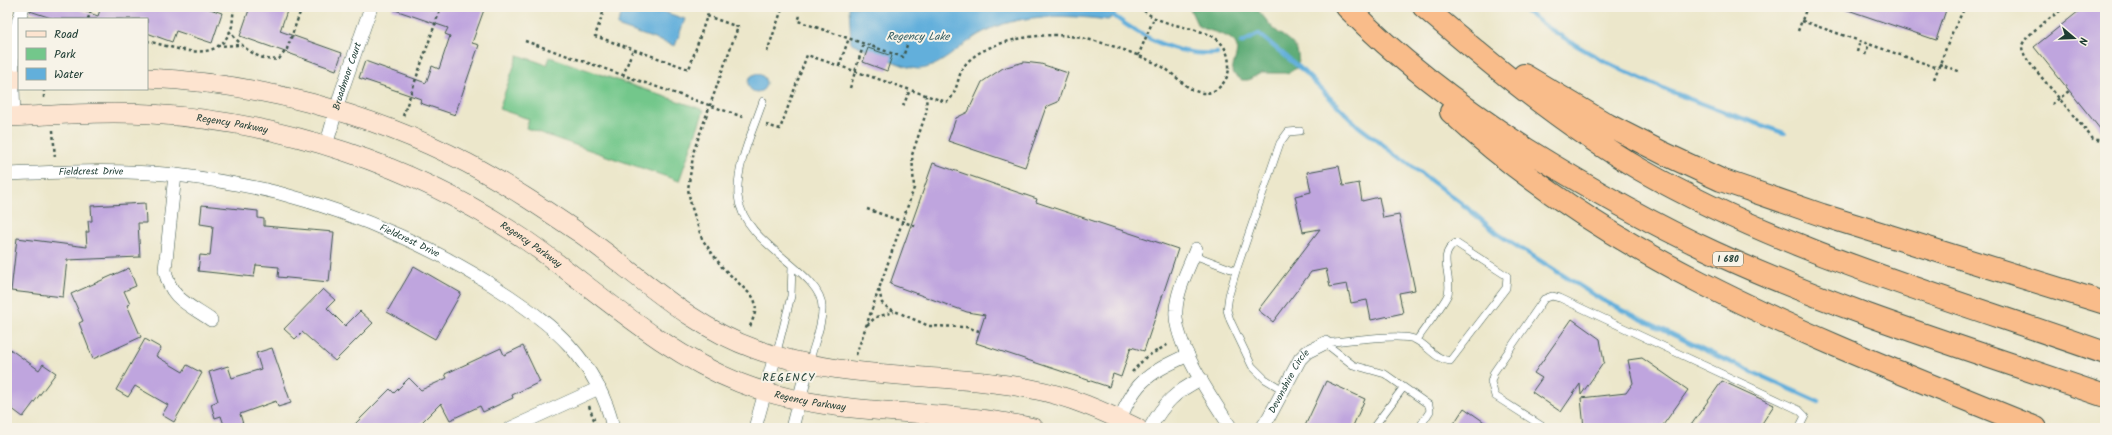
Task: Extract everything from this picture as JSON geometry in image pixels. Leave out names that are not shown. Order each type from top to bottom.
[{"type":"highway","name":"I 680","points":[[1347,7],[1389,48],[1448,96],[1512,140],[1606,197],[1679,236],[1755,271],[1832,301],[2105,396]]},
{"type":"highway","points":[[1424,7],[1487,51],[1558,96],[1638,141],[1694,168],[1760,194],[1822,215],[2105,304]]},
{"type":"highway","points":[[1424,7],[1539,103],[1593,140],[1656,179],[1782,238],[1867,270],[2105,353]]},
{"type":"highway","points":[[1389,48],[1438,101],[1490,146],[1559,198],[1613,233],[1681,272],[1741,302],[2036,428]]},
{"type":"highway","points":[[2032,327],[2105,347]]},
{"type":"main road","points":[[148,78],[232,87],[294,99],[336,110],[409,137],[485,173],[570,226],[698,321],[736,342],[775,356],[808,365],[869,374],[1024,387],[1069,398],[1118,424],[1137,428]]},
{"type":"main road","name":"Regency Parkway","points":[[11,117],[100,113],[184,117],[255,128],[326,146],[406,175],[477,210],[526,241],[673,348],[717,372],[766,392],[800,401],[853,408],[982,419],[1034,428]]},
{"type":"street","points":[[19,18],[23,7]]},
{"type":"street","name":"Broadmoor Court","points":[[326,146],[336,110],[371,7]]},
{"type":"street","points":[[11,117],[13,80],[11,41],[18,22]]},
{"type":"street","name":"Fieldcrest Drive","points":[[7,174],[56,171],[106,171],[175,175],[236,184],[308,202],[351,216],[440,256],[490,284],[543,321],[569,345],[599,388],[613,428]]},
{"type":"street","points":[[175,175],[165,270],[167,281],[175,295],[211,320]]},
{"type":"street","points":[[1195,252],[1180,292],[1176,310],[1179,334],[1201,379],[1231,428]]},
{"type":"street","name":"Devonshire Circle","points":[[1262,428],[1301,357],[1325,343]]},
{"type":"street","points":[[1118,424],[1133,392],[1145,378],[1157,370],[1188,355]]},
{"type":"street","points":[[755,428],[775,356]]},
{"type":"street","points":[[792,428],[808,365]]},
{"type":"street","points":[[1150,428],[1170,398],[1186,386],[1201,379]]},
{"type":"street","points":[[511,428],[599,388]]},
{"type":"lane","points":[[763,102],[739,178],[740,206],[753,229],[815,288],[822,304],[821,319],[808,365]]},
{"type":"lane","points":[[1283,390],[1265,379],[1255,370],[1246,356],[1230,320],[1228,304],[1236,271],[1280,143],[1288,132],[1300,131]]},
{"type":"lane","points":[[1325,343],[1388,337],[1413,338],[1442,360],[1450,361],[1506,288],[1507,276],[1456,243],[1451,246],[1445,257],[1448,294],[1417,340]]},
{"type":"lane","points":[[1195,252],[1236,271]]},
{"type":"lane","points":[[775,356],[791,296],[792,266]]},
{"type":"lane","points":[[1545,428],[1495,396],[1491,382],[1494,372],[1544,299],[1552,296],[1560,298],[1799,410],[1804,416],[1799,428]]},
{"type":"lane","points":[[1325,343],[1353,365],[1385,374],[1430,408],[1430,411],[1419,428]]},
{"type":"lane","points":[[1373,428],[1403,388]]},
{"type":"path","points":[[88,18],[92,7]]},
{"type":"path","points":[[216,46],[230,31],[234,7]]},
{"type":"path","points":[[230,31],[242,46],[262,58],[274,60],[279,59],[287,49],[302,7]]},
{"type":"path","points":[[403,116],[441,7]]},
{"type":"path","points":[[605,7],[595,36],[689,69],[710,7]]},
{"type":"path","points":[[525,41],[780,129],[807,55],[926,96],[942,101],[948,101],[953,94],[960,73],[968,60],[992,47],[1025,38],[1044,35],[1070,36],[1113,47],[1138,56],[1168,70],[1187,87],[1195,91],[1206,93],[1221,86],[1227,77],[1229,60],[1224,47],[1217,38],[1207,33],[1174,26],[1154,18],[1140,7]]},
{"type":"path","points":[[1798,31],[1807,7]]},
{"type":"path","points":[[1934,79],[1965,7]]},
{"type":"path","points":[[2065,7],[2028,37],[2022,46],[2024,55],[2093,139],[2105,142]]},
{"type":"path","points":[[767,52],[782,9]]},
{"type":"path","points":[[707,16],[738,27],[694,150],[690,167],[688,189],[691,205],[702,239],[711,254],[756,303],[756,313],[749,329]]},
{"type":"path","points":[[800,16],[798,21],[903,57],[909,39]]},
{"type":"path","points":[[1138,56],[1154,18]]},
{"type":"path","points":[[1802,21],[1869,44],[1961,72]]},
{"type":"path","points":[[839,66],[849,38]]},
{"type":"path","points":[[148,41],[190,53],[230,44],[242,46]]},
{"type":"path","points":[[1857,52],[1860,41]]},
{"type":"path","points":[[850,88],[864,43]]},
{"type":"path","points":[[1865,55],[1869,44]]},
{"type":"path","points":[[623,76],[633,49]]},
{"type":"path","points":[[903,106],[910,90]]},
{"type":"path","points":[[2052,104],[2069,90]]},
{"type":"path","points":[[855,356],[914,188],[912,154],[927,110],[926,96]]},
{"type":"path","points":[[53,130],[56,171]]},
{"type":"path","points":[[867,209],[918,227]]},
{"type":"path","points":[[879,290],[882,303],[895,312],[929,326],[966,327],[979,331]]},
{"type":"path","points":[[866,325],[876,317],[895,312]]},
{"type":"path","points":[[1130,374],[1146,357],[1171,344],[1169,338]]},
{"type":"path","points":[[584,394],[597,428]]},
{"type":"green space","points":[[1189,7],[1254,7],[1273,28],[1296,48],[1298,53],[1297,68],[1287,73],[1261,73],[1248,80],[1242,80],[1232,73],[1237,52],[1236,44],[1221,34],[1198,26]]},
{"type":"green space","points":[[518,55],[547,65],[550,57],[704,110],[679,181],[526,128],[529,119],[499,109]]},
{"type":"water","points":[[624,7],[655,7],[655,9],[685,19],[675,46],[617,26]]},
{"type":"water","name":"Regency Lake","points":[[849,7],[1118,7],[1114,16],[1108,20],[1062,16],[1032,18],[1002,24],[979,34],[937,64],[919,69],[904,66],[851,43]]},
{"type":"water","points":[[757,74],[763,77],[766,83],[763,89],[757,92],[751,89],[748,83],[751,77]]},
{"type":"building","points":[[31,7],[72,7],[98,16],[101,7],[204,7],[222,13],[212,43],[176,31],[172,42],[148,33],[148,18],[51,18],[30,11]]},
{"type":"building","points":[[250,7],[274,7],[287,11],[280,31],[342,53],[336,70],[240,36]]},
{"type":"building","points":[[393,7],[485,7],[472,43],[479,45],[455,115],[420,103],[421,99],[359,78],[365,61],[426,83],[432,66],[439,69],[450,36],[445,34],[448,28],[392,9]]},
{"type":"building","points":[[1845,7],[1947,7],[1936,40],[1845,9]]},
{"type":"building","points":[[2084,7],[2105,7],[2105,135],[2034,47]]},
{"type":"building","points":[[868,48],[892,56],[887,71],[863,62]]},
{"type":"building","points":[[1024,62],[1041,64],[1068,73],[1058,102],[1046,107],[1025,167],[948,141],[956,118],[968,112],[982,82],[1003,68]]},
{"type":"building","points":[[933,163],[1037,199],[1036,202],[1178,249],[1144,351],[1131,347],[1121,377],[1113,374],[1109,387],[976,343],[985,315],[967,312],[890,284]]},
{"type":"building","points":[[1339,166],[1343,186],[1359,183],[1362,201],[1379,197],[1383,218],[1399,215],[1415,290],[1399,293],[1403,313],[1371,320],[1367,300],[1351,303],[1347,284],[1330,287],[1326,269],[1311,272],[1273,322],[1258,310],[1320,229],[1303,232],[1295,196],[1311,192],[1307,172]]},
{"type":"building","points":[[145,203],[146,223],[138,223],[140,257],[67,260],[63,297],[11,291],[17,238],[87,247],[86,232],[89,232],[88,221],[92,221],[91,206]]},
{"type":"building","points":[[202,205],[258,211],[258,218],[264,219],[264,226],[334,232],[329,282],[278,277],[279,267],[256,265],[254,277],[198,271],[200,255],[210,256],[213,226],[200,224]]},
{"type":"building","points":[[414,266],[461,293],[435,339],[387,312]]},
{"type":"building","points":[[129,268],[136,286],[124,291],[130,304],[127,305],[141,337],[93,359],[79,323],[83,321],[71,294]]},
{"type":"building","points":[[323,289],[335,300],[327,308],[345,326],[360,311],[373,323],[335,361],[302,332],[295,339],[284,329]]},
{"type":"building","points":[[1572,319],[1600,339],[1604,362],[1581,395],[1580,384],[1561,412],[1532,392],[1542,378],[1534,373]]},
{"type":"building","points":[[145,339],[161,348],[156,356],[183,372],[187,365],[202,373],[174,422],[162,415],[168,405],[135,386],[128,397],[116,390]]},
{"type":"building","points":[[523,346],[540,382],[512,395],[513,398],[483,412],[480,406],[450,420],[441,403],[416,428],[351,428],[390,389],[394,393],[409,378],[421,390],[447,378],[445,374],[501,348],[504,355]]},
{"type":"building","points":[[7,347],[39,370],[43,364],[56,373],[23,417],[7,405]]},
{"type":"building","points":[[272,348],[291,403],[278,407],[276,401],[240,414],[243,424],[225,428],[221,416],[215,418],[211,404],[218,401],[209,372],[228,366],[232,378],[261,369],[256,353]]},
{"type":"building","points":[[1642,358],[1688,390],[1661,428],[1584,428],[1581,398],[1626,393],[1633,383],[1628,360]]},
{"type":"building","points":[[1326,381],[1365,399],[1352,428],[1304,428]]},
{"type":"building","points":[[1722,381],[1774,405],[1759,428],[1689,428]]},
{"type":"building","points":[[1464,408],[1493,428],[1451,428]]},
{"type":"waterway","points":[[1520,7],[1582,49],[1614,66],[1679,95],[1784,133]]},
{"type":"waterway","points":[[1114,16],[1137,32],[1162,44],[1189,52],[1217,53]]},
{"type":"waterway","points":[[1241,43],[1259,34],[1300,68],[1358,126],[1466,207],[1498,234],[1602,300],[1719,357],[1819,402]]},
{"type":"district","name":"REGENCY","points":[[789,378]]}]
